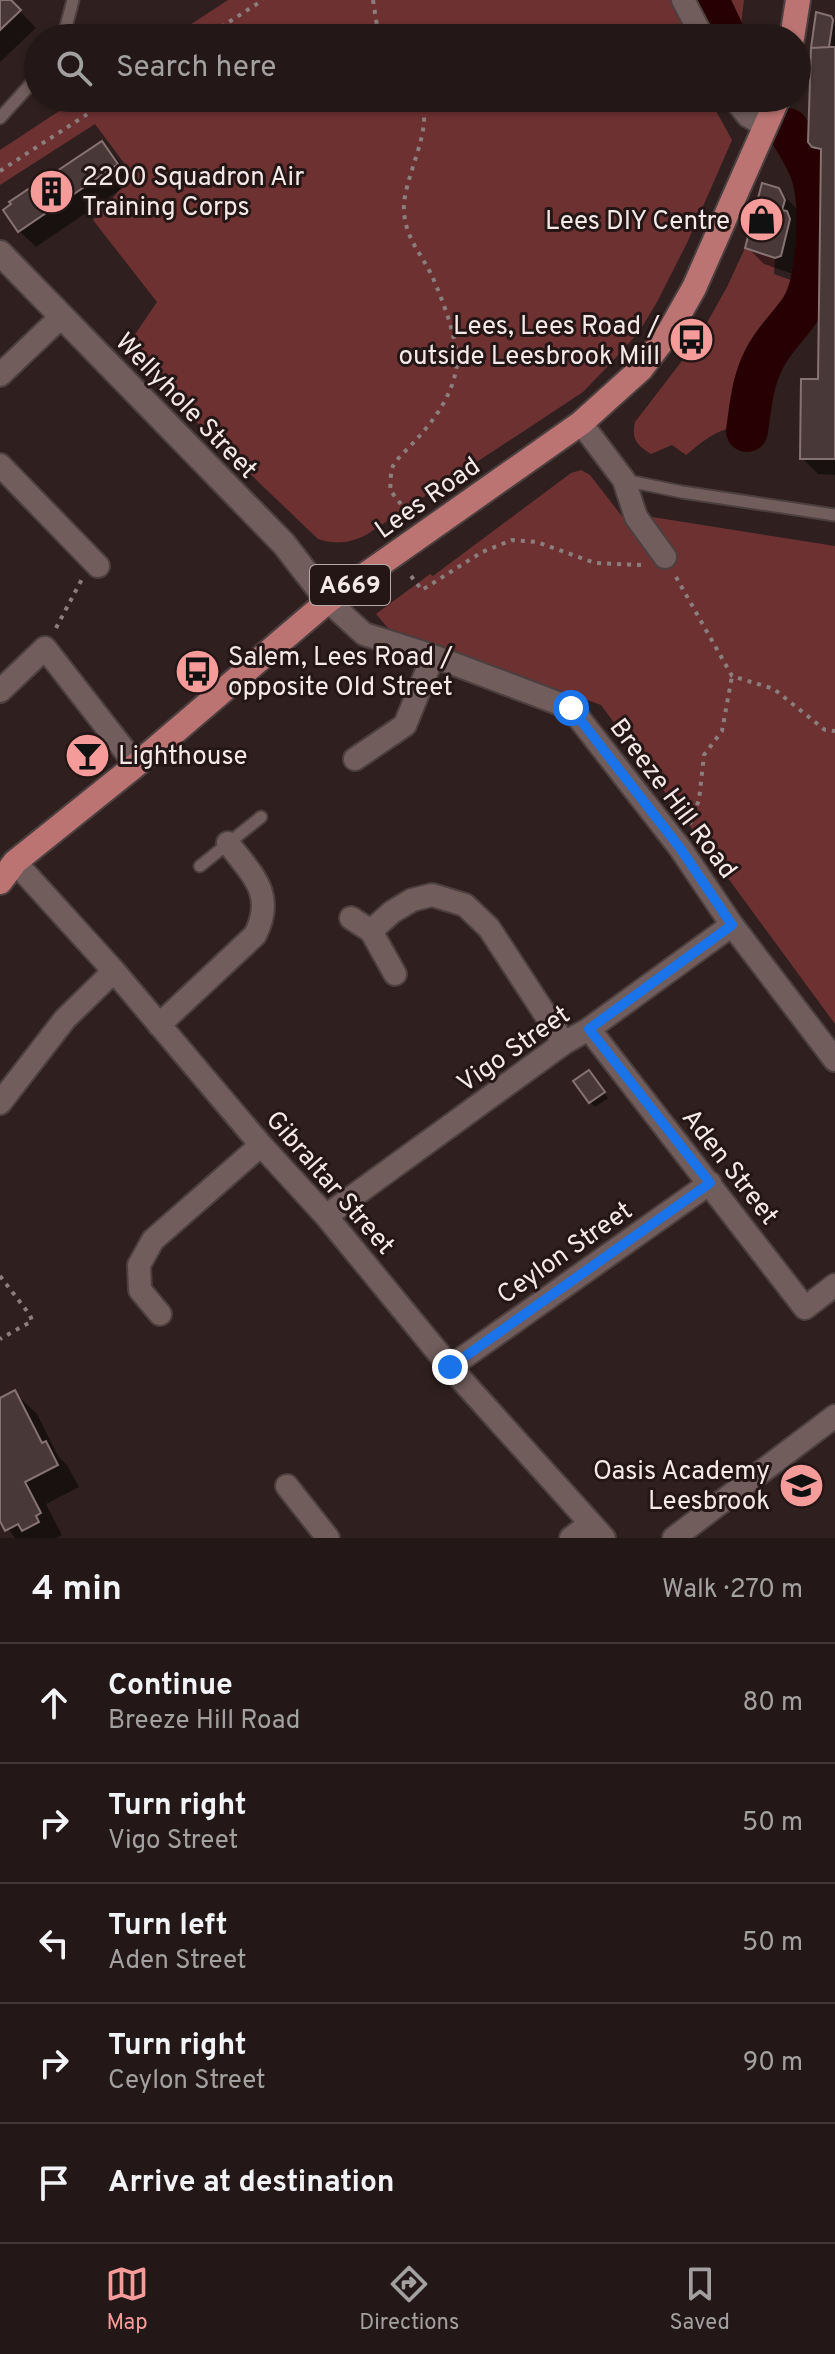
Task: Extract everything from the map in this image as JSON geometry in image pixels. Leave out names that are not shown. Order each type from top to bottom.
[{"type":"main road","points":[[794,24],[798,0]]},
{"type":"main road","name":"A669","points":[[766,126],[772,112]]},
{"type":"main road","name":"Lees Road","points":[[7,872],[328,601],[581,423],[641,369],[669,332],[694,288],[766,126]]},
{"type":"street","points":[[683,0],[696,24]]},
{"type":"street","points":[[745,112],[766,126]]},
{"type":"street","name":"Wellyhole Street","points":[[0,253],[284,544],[328,601]]},
{"type":"street","points":[[0,375],[62,316]]},
{"type":"street","points":[[581,423],[624,480],[636,517],[667,562]]},
{"type":"street","points":[[0,465],[95,562]]},
{"type":"street","name":"Breeze Hill Road","points":[[328,601],[364,634],[433,656],[571,708],[680,848],[732,925],[835,1060]]},
{"type":"street","points":[[0,691],[45,648],[136,765]]},
{"type":"street","points":[[355,759],[405,725],[433,656]]},
{"type":"street","points":[[159,1025],[255,935],[262,921],[265,902],[258,883],[228,843]]},
{"type":"street","name":"Gibraltar Street","points":[[7,872],[114,971],[261,1145],[326,1216],[450,1367],[597,1531]]},
{"type":"street","points":[[371,931],[392,912],[412,900],[432,895],[465,905],[489,928],[564,1043]]},
{"type":"street","points":[[351,918],[371,931],[395,974]]},
{"type":"street","name":"Vigo Street","points":[[326,1216],[732,925]]},
{"type":"street","points":[[0,1103],[65,1019],[114,971]]},
{"type":"street","name":"Aden Street","points":[[589,1029],[805,1308],[835,1285]]},
{"type":"street","points":[[160,1314],[140,1290],[139,1265],[153,1240],[261,1145]]},
{"type":"street","name":"Ceylon Street","points":[[450,1367],[710,1183]]},
{"type":"street","points":[[674,1538],[835,1416]]},
{"type":"street","points":[[287,1486],[328,1538]]},
{"type":"street","points":[[571,1538],[597,1531]]},
{"type":"lane","points":[[67,24],[73,0]]},
{"type":"lane","points":[[0,118],[5,105],[24,88]]},
{"type":"lane","points":[[624,480],[835,515]]},
{"type":"lane","points":[[200,866],[261,817]]},
{"type":"path","points":[[226,24],[263,0]]},
{"type":"path","points":[[373,0],[377,24]]},
{"type":"path","points":[[0,171],[91,112]]},
{"type":"path","points":[[407,512],[390,490],[392,467],[446,401],[457,368],[453,331],[432,275],[410,240],[404,209],[408,177],[425,123],[424,112]]},
{"type":"path","points":[[411,576],[422,590],[482,552],[512,540],[537,542],[595,563],[667,562],[732,676],[722,731],[704,755],[699,800],[680,848]]},
{"type":"path","points":[[45,648],[95,562]]},
{"type":"path","points":[[732,676],[774,689],[825,730],[835,731]]},
{"type":"path","points":[[0,1276],[32,1321],[0,1339]]},
{"type":"shaded area","points":[[228,0],[676,0],[682,24],[191,24]]},
{"type":"shaded area","points":[[721,0],[744,0],[741,24],[735,24]]},
{"type":"shaded area","points":[[58,112],[717,112],[732,140],[687,243],[657,302],[639,332],[583,392],[366,535],[337,542],[318,539],[123,352],[157,302],[93,220],[133,175],[95,124],[0,185],[0,150]]},
{"type":"shaded area","points":[[745,248],[775,258],[774,274],[799,283],[791,308],[748,373],[736,427],[715,434],[686,455],[672,445],[651,454],[636,441],[635,422],[695,344]]},
{"type":"shaded area","points":[[581,470],[590,475],[632,529],[646,516],[835,546],[835,1024],[601,705],[388,628],[376,614],[430,574],[433,576],[571,473]]},
{"type":"building","points":[[0,0],[11,0],[21,10],[0,30]]},
{"type":"building","points":[[816,12],[831,16],[833,20],[829,47],[811,48]]},
{"type":"building","points":[[835,47],[835,459],[800,459],[801,379],[818,379],[821,149],[812,147],[808,142],[811,48]]},
{"type":"building","name":"2200 Squadron Air Training Corps","points":[[102,141],[118,164],[18,232],[3,210],[11,204],[9,202],[48,176],[50,180],[59,174],[57,171]]},
{"type":"building","points":[[762,183],[779,188],[785,200],[782,210],[787,211],[790,219],[781,256],[775,258],[745,248]]},
{"type":"building","points":[[589,1070],[605,1092],[589,1103],[573,1081]]},
{"type":"building","points":[[15,1390],[42,1443],[46,1441],[58,1465],[25,1482],[41,1513],[36,1516],[39,1522],[22,1531],[18,1524],[5,1531],[0,1521],[0,1398]]},
{"type":"waterway","points":[[708,0],[719,24]]},
{"type":"waterway","points":[[747,431],[760,368],[774,343],[803,305],[815,261],[817,206],[813,178],[788,129]]},
{"type":"place","name":"2200 Squadron Air Training Corps","points":[[51,191]]},
{"type":"place","name":"Lees DIY Centre","points":[[761,220]]},
{"type":"place","name":"Lees, Lees Road / outside Leesbrook Mill","points":[[691,340]]},
{"type":"place","name":"Salem, Lees Road / opposite Old Street","points":[[197,671]]},
{"type":"place","name":"Lighthouse","points":[[87,755]]},
{"type":"place","name":"Oasis Academy Leesbrook","points":[[801,1485]]},
{"type":"route","points":[[450,1367],[710,1183],[589,1029],[732,925],[680,848],[571,708]]}]
